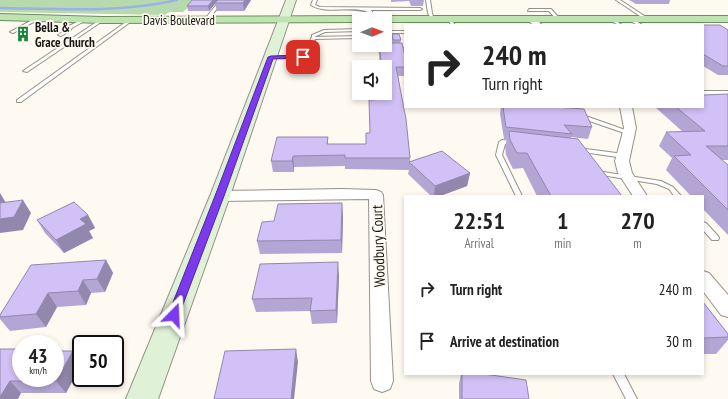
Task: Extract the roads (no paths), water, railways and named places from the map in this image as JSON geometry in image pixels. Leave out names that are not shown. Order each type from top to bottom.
[{"type":"main road","points":[[142,399],[220,196],[291,0]]},
{"type":"main road","name":"Davis Boulevard","points":[[0,17],[84,20],[352,19]]},
{"type":"main road","points":[[392,21],[433,19],[451,22],[533,18],[616,22],[728,18]]},
{"type":"street","points":[[704,94],[728,94]]},
{"type":"street","points":[[626,108],[629,116],[629,132],[622,161],[625,173],[639,195]]},
{"type":"street","name":"Woodbury Court","points":[[220,196],[342,194],[376,196],[382,381]]},
{"type":"street","points":[[704,279],[726,305]]},
{"type":"lane","points":[[206,20],[222,0]]},
{"type":"lane","points":[[315,0],[313,5],[319,8],[420,10]]},
{"type":"lane","points":[[428,0],[430,4],[430,13],[433,19]]},
{"type":"lane","points":[[618,0],[639,21]]},
{"type":"lane","points":[[364,9],[370,10],[370,12]]},
{"type":"lane","points":[[12,32],[39,18]]},
{"type":"lane","points":[[60,35],[69,30],[70,27],[84,20]]},
{"type":"lane","points":[[25,71],[102,20]]},
{"type":"lane","points":[[19,101],[131,20]]},
{"type":"lane","points":[[271,57],[303,57],[310,53],[313,34],[324,31],[352,30]]},
{"type":"lane","points":[[392,33],[404,32]]},
{"type":"lane","points":[[313,38],[352,37]]},
{"type":"lane","points":[[392,50],[404,49]]},
{"type":"lane","points":[[574,114],[629,132]]},
{"type":"lane","points":[[519,195],[499,155],[502,142],[523,144]]},
{"type":"lane","points":[[624,156],[577,150],[588,164],[592,172],[659,182],[671,188],[677,195]]},
{"type":"lane","points":[[704,226],[715,238]]},
{"type":"lane","points":[[619,375],[632,399]]},
{"type":"waterway","points":[[0,8],[112,9],[177,0]]},
{"type":"place","name":"Bella & Grace Church","points":[[23,34]]}]
